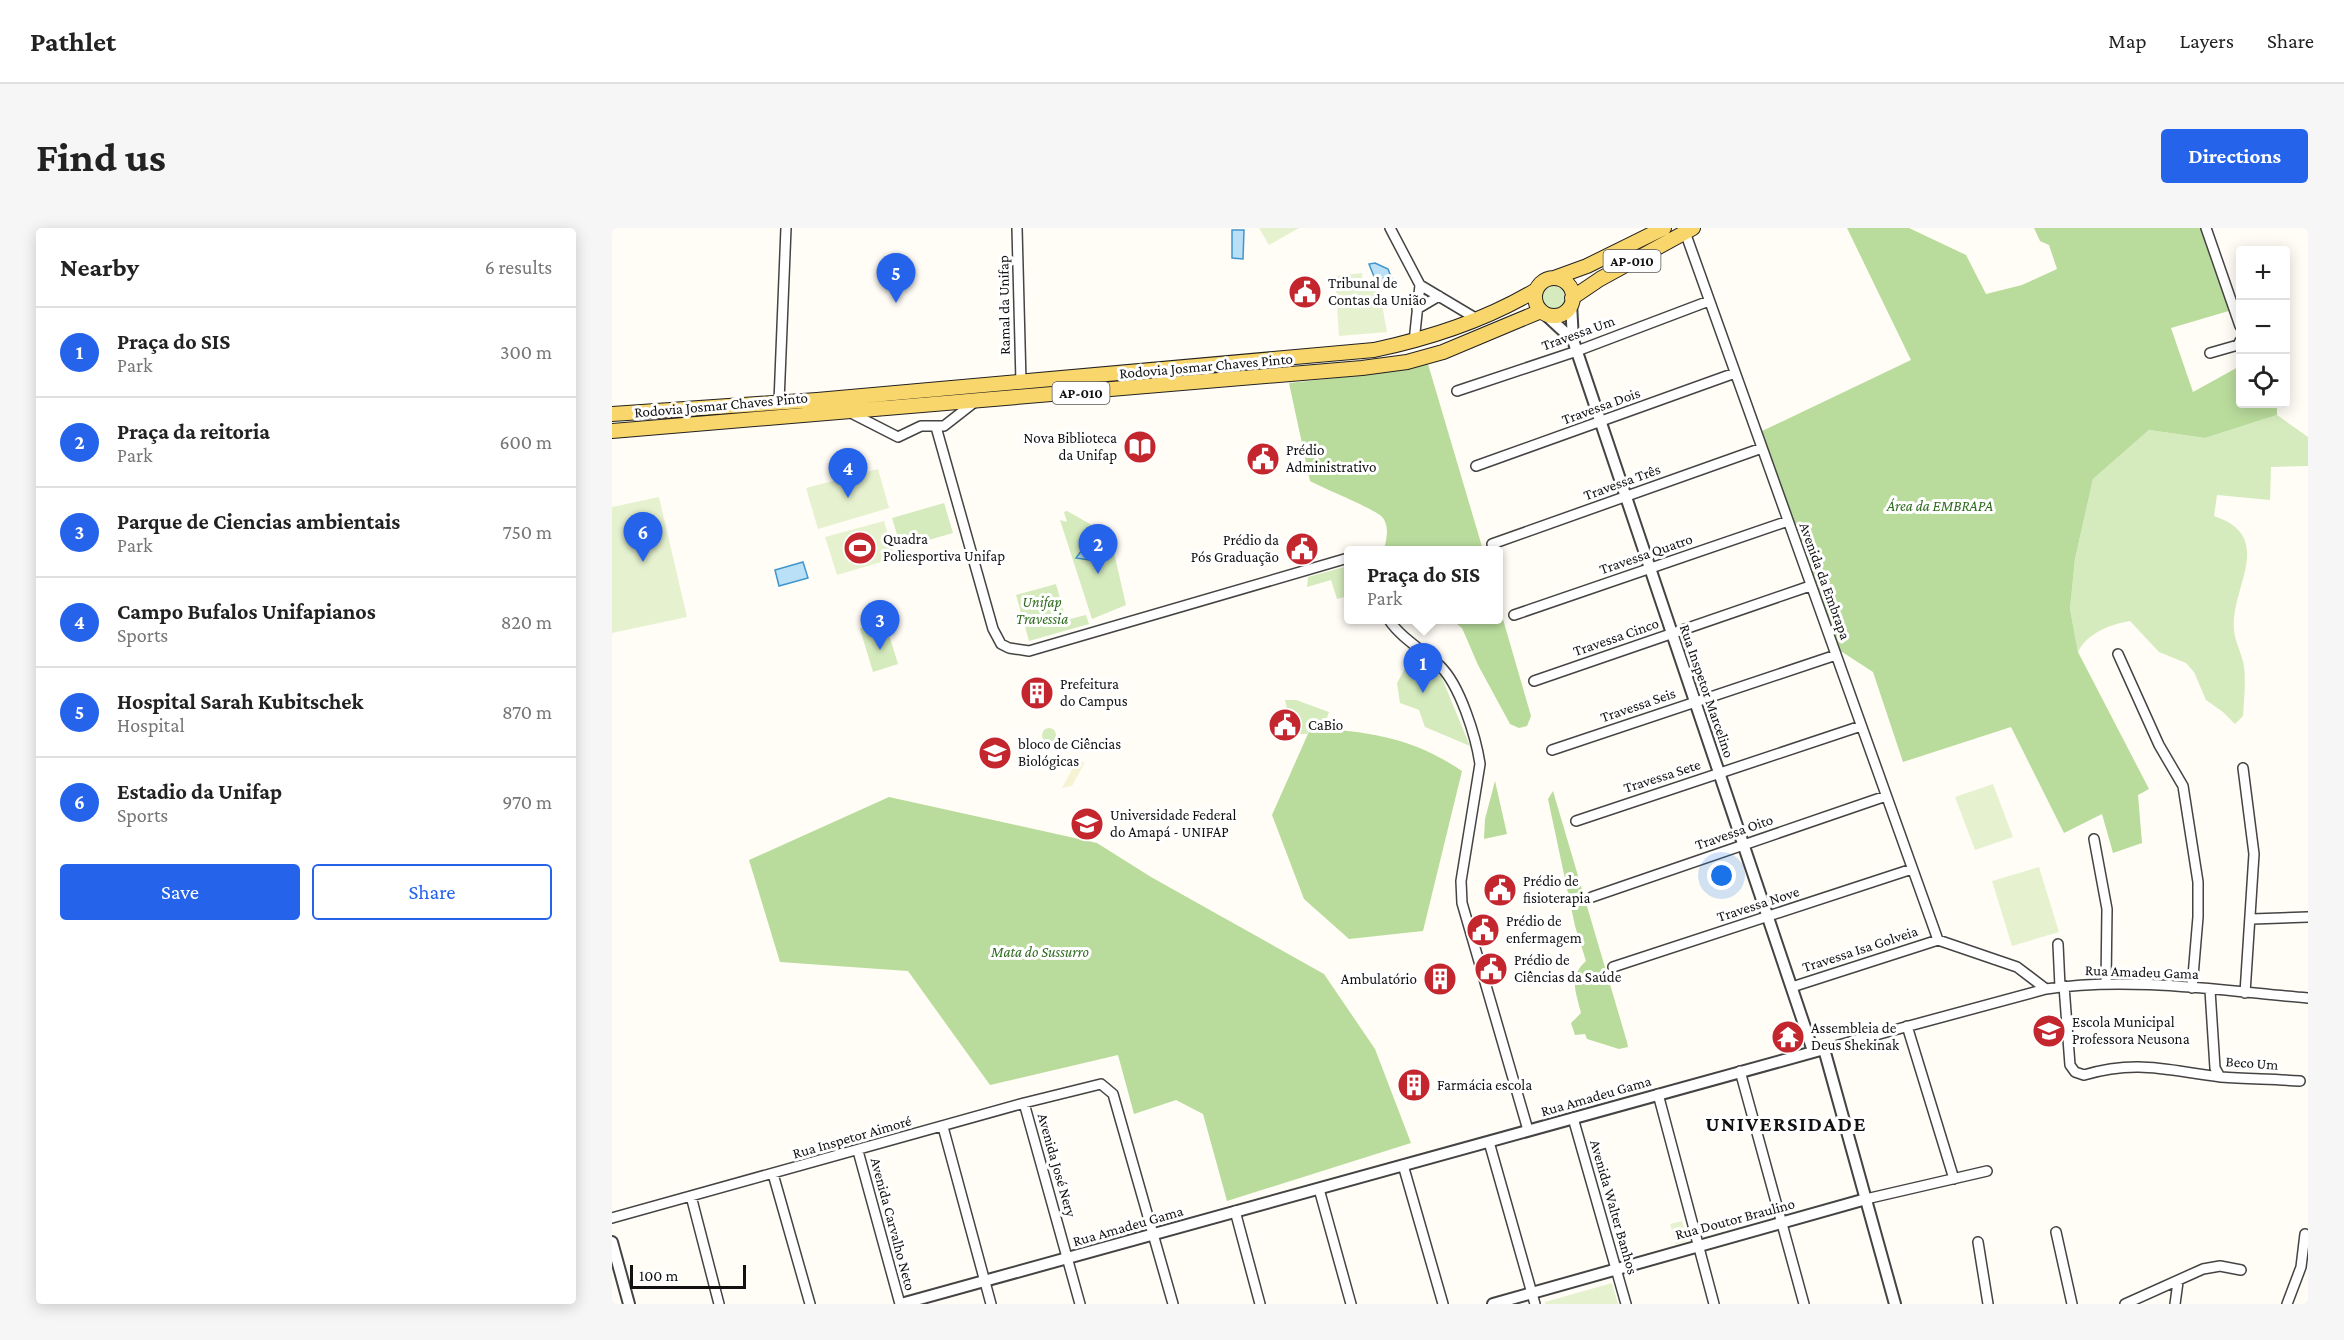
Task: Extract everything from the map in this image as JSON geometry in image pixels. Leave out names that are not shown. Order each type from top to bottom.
[{"type":"main road","name":"Rodovia Josmar Chaves Pinto","points":[[612,414],[1021,382],[1374,350],[1414,342],[1447,332],[1512,305],[1536,290],[1543,281],[1587,266],[1664,228]]},
{"type":"main road","name":"Rodovia Josmar Chaves Pinto","points":[[612,431],[1251,380],[1407,362],[1475,340],[1543,312],[1561,315],[1572,301],[1600,279],[1689,230]]},
{"type":"main road","points":[[1554,278],[1569,286],[1572,301]]},
{"type":"main road","points":[[1536,290],[1535,302],[1543,312]]},
{"type":"street","points":[[779,402],[786,228]]},
{"type":"street","name":"Ramal da Unifap","points":[[1017,228],[1021,382]]},
{"type":"street","points":[[1390,228],[1420,285],[1477,319]]},
{"type":"street","points":[[2206,228],[2236,312]]},
{"type":"street","name":"Avenida da Embrapa","points":[[1689,230],[1709,301],[1938,940]]},
{"type":"street","points":[[1414,342],[1420,285]]},
{"type":"street","points":[[1417,309],[1439,296]]},
{"type":"street","name":"Rua Inspetor Marcelino","points":[[1572,301],[1575,345],[1792,987],[1819,1050],[1866,1199],[1895,1304]]},
{"type":"street","name":"Travessa Um","points":[[1457,391],[1575,345],[1709,301]]},
{"type":"street","name":"Rua Inspetor Marcelino","points":[[1543,312],[1575,345]]},
{"type":"street","points":[[2210,353],[2236,346]]},
{"type":"street","name":"Travessa Dois","points":[[1476,466],[1735,373]]},
{"type":"street","points":[[847,411],[898,437],[921,426],[936,427],[954,420],[976,401]]},
{"type":"street","points":[[936,427],[993,629],[1001,644],[1015,651],[1029,651],[1344,559]]},
{"type":"street","name":"Travessa Três","points":[[1492,544],[1762,448]]},
{"type":"street","name":"Travessa Quatro","points":[[1514,615],[1788,521]]},
{"type":"street","name":"Travessa Cinco","points":[[1534,681],[1810,586]]},
{"type":"street","points":[[1393,624],[1446,673],[1469,722],[1478,752],[1480,764],[1461,881],[1462,903],[1528,1130]]},
{"type":"street","points":[[2118,654],[2159,745],[2183,786],[2198,882],[2198,917],[2192,988]]},
{"type":"street","name":"Travessa Seis","points":[[1552,750],[1836,655]]},
{"type":"street","name":"Travessa Sete","points":[[1576,821],[1861,726]]},
{"type":"street","points":[[2243,768],[2254,854],[2252,919],[2245,993]]},
{"type":"street","name":"Travessa Oito","points":[[1592,897],[1886,796]]},
{"type":"street","points":[[2094,839],[2107,909],[2106,984]]},
{"type":"street","name":"Travessa Nove","points":[[1613,967],[1912,869]]},
{"type":"street","points":[[2252,919],[2308,917]]},
{"type":"street","points":[[1938,940],[2017,967],[2046,989]]},
{"type":"street","name":"Travessa Isa Golveia","points":[[1792,987],[1938,940]]},
{"type":"street","points":[[2058,944],[2072,1068],[2085,1075],[2119,1066],[2151,1066],[2220,1077]]},
{"type":"street","name":"Rua Amadeu Gama","points":[[901,1304],[1740,1071],[2046,989],[2106,984],[2192,988],[2308,998]]},
{"type":"street","name":"Beco Um","points":[[2210,990],[2215,1068],[2220,1077],[2300,1081]]},
{"type":"street","points":[[1907,1026],[1954,1179]]},
{"type":"street","points":[[1740,1071],[1804,1304]]},
{"type":"street","name":"Rua Inspetor Aimoré","points":[[612,1218],[1024,1103],[1101,1084],[1113,1094],[1153,1234]]},
{"type":"street","points":[[1658,1094],[1714,1304]]},
{"type":"street","name":"Avenida José Nery","points":[[1024,1103],[1080,1304]]},
{"type":"street","name":"Avenida Walter Banhos","points":[[1573,1118],[1626,1304]]},
{"type":"street","points":[[943,1127],[991,1304]]},
{"type":"street","points":[[1489,1142],[1534,1298]]},
{"type":"street","name":"Avenida Carvalho Neto","points":[[858,1151],[901,1304]]},
{"type":"street","points":[[1403,1165],[1443,1304]]},
{"type":"street","name":"Rua Doutor Braulino","points":[[1493,1304],[1534,1298],[1617,1268],[1698,1245],[1866,1199],[1987,1171]]},
{"type":"street","points":[[774,1174],[810,1304]]},
{"type":"street","points":[[1319,1189],[1351,1304]]},
{"type":"street","points":[[691,1196],[719,1304]]},
{"type":"street","points":[[1235,1211],[1260,1304]]},
{"type":"street","points":[[2056,1232],[2072,1304]]},
{"type":"street","points":[[1153,1234],[1173,1304]]},
{"type":"street","points":[[2287,1304],[2301,1267],[2305,1234]]},
{"type":"street","points":[[612,1242],[629,1304]]},
{"type":"street","points":[[1978,1242],[1988,1304]]},
{"type":"street","points":[[2125,1304],[2210,1268],[2220,1266],[2241,1270]]},
{"type":"street","points":[[2175,1304],[2178,1282]]},
{"type":"shaded area","points":[[1076,762],[1085,762],[1072,786],[1062,788]]},
{"type":"green space","points":[[1259,228],[1299,228],[1269,245]]},
{"type":"green space","name":"Área da EMBRAPA","points":[[1847,228],[1909,228],[1966,255],[1986,294],[2022,285],[2057,269],[2049,245],[2040,241],[2034,228],[2201,228],[2232,310],[2171,328],[2193,392],[2236,368],[2236,408],[2277,408],[2277,415],[2205,438],[2149,430],[2093,479],[2075,559],[2070,609],[2078,652],[2149,789],[2138,795],[2142,843],[2113,853],[2102,814],[2064,833],[2011,727],[1903,762],[1873,672],[1836,648],[1762,431],[1911,360]]},
{"type":"green space","points":[[1362,273],[1363,290],[1379,288],[1387,332],[1339,336],[1335,276]]},
{"type":"green space","points":[[1554,281],[1565,285],[1569,296],[1565,307],[1554,311],[1543,307],[1539,296],[1543,285]]},
{"type":"green space","points":[[1428,364],[1482,546],[1385,546],[1387,530],[1379,514],[1310,481],[1289,383],[1363,375]]},
{"type":"green space","points":[[2277,415],[2308,437],[2308,466],[2271,467],[2270,500],[2217,495],[2214,516],[2233,525],[2243,537],[2247,550],[2235,614],[2234,630],[2245,678],[2243,716],[2235,724],[2206,700],[2194,672],[2186,663],[2159,652],[2130,621],[2100,630],[2082,645],[2078,652],[2070,609],[2075,559],[2093,479],[2149,430],[2205,438]]},
{"type":"green space","points":[[878,469],[889,508],[818,529],[806,488]]},
{"type":"green space","points":[[659,497],[687,617],[612,633],[612,507]]},
{"type":"green space","points":[[944,503],[953,533],[901,548],[892,518]]},
{"type":"green space","points":[[1067,511],[1099,529],[1112,544],[1126,605],[1092,619],[1060,520],[1067,522],[1064,512]]},
{"type":"green space","name":"Quadra Poliesportiva Unifap","points":[[884,521],[895,558],[837,575],[825,537]]},
{"type":"green space","points":[[1344,567],[1344,597],[1337,599],[1331,580],[1307,587],[1308,577]]},
{"type":"green space","name":"Unifap Travessia","points":[[1056,584],[1066,620],[1086,615],[1089,624],[1029,641],[1016,595]]},
{"type":"green space","points":[[884,619],[898,664],[873,672],[860,629],[865,624]]},
{"type":"green space","points":[[1503,619],[1531,716],[1527,726],[1519,728],[1510,724],[1478,665],[1462,628],[1457,624],[1503,624]]},
{"type":"green space","points":[[1410,659],[1441,676],[1470,746],[1425,727],[1419,710],[1400,703],[1397,683]]},
{"type":"green space","points":[[1285,700],[1296,700],[1329,712],[1323,728],[1311,727],[1307,734],[1293,734]]},
{"type":"green space","points":[[1311,727],[1353,731],[1390,738],[1425,750],[1462,771],[1423,931],[1349,939],[1304,899],[1272,815]]},
{"type":"green space","points":[[1049,728],[1054,730],[1056,735],[1054,740],[1049,742],[1044,740],[1042,735],[1044,730]]},
{"type":"green space","points":[[1495,781],[1507,834],[1484,839],[1485,819]]},
{"type":"green space","points":[[1993,784],[2013,837],[1975,850],[1955,797]]},
{"type":"green space","points":[[1553,791],[1628,1047],[1619,1049],[1587,1039],[1585,1034],[1575,1035],[1571,1023],[1581,1013],[1575,979],[1580,967],[1586,961],[1575,926],[1548,799]]},
{"type":"green space","name":"Mata do Sussurro","points":[[889,797],[1097,843],[1151,877],[1324,974],[1375,1049],[1411,1143],[1227,1201],[1203,1114],[1176,1100],[1134,1114],[1118,1055],[990,1085],[908,971],[780,962],[749,860]]},
{"type":"green space","points":[[2039,867],[2059,932],[2012,946],[1992,881]]},
{"type":"green space","points":[[1682,1221],[1687,1241],[1676,1244],[1670,1224]]},
{"type":"green space","points":[[1612,1283],[1618,1304],[1545,1304],[1545,1302]]},
{"type":"water","points":[[1232,230],[1244,230],[1243,259],[1232,258]]},
{"type":"water","points":[[1375,263],[1388,269],[1392,279],[1382,281],[1375,279],[1369,264]]},
{"type":"water","points":[[1094,546],[1104,549],[1090,560],[1076,558],[1082,550]]},
{"type":"water","points":[[803,562],[808,578],[779,586],[775,570]]},
{"type":"place","name":"Tribunal de Contas da União","points":[[1305,292]]},
{"type":"place","name":"Hospital Sarah Kubitschek","points":[[896,303]]},
{"type":"place","name":"Nova Biblioteca da Unifap","points":[[1140,447]]},
{"type":"place","name":"Prédio Administrativo","points":[[1263,459]]},
{"type":"place","name":"Campo Bufalos Unifapianos","points":[[848,498]]},
{"type":"place","name":"Quadra Poliesportiva Unifap","points":[[860,548]]},
{"type":"place","name":"Prédio da Pós Graduação","points":[[1302,549]]},
{"type":"place","name":"Estadio da Unifap","points":[[643,562]]},
{"type":"place","name":"Praça da reitoria","points":[[1098,574]]},
{"type":"place","name":"Parque de Ciencias ambientais","points":[[880,650]]},
{"type":"place","name":"Prefeitura do Campus","points":[[1037,693]]},
{"type":"place","name":"Praça do SIS","points":[[1423,693]]},
{"type":"place","name":"CaBio","points":[[1285,725]]},
{"type":"place","name":"bloco de Ciências Biológicas","points":[[995,753]]},
{"type":"place","name":"Universidade Federal do Amapá - UNIFAP","points":[[1087,824]]},
{"type":"place","name":"Prédio de fisioterapia","points":[[1500,890]]},
{"type":"place","name":"Prédio de enfermagem","points":[[1483,930]]},
{"type":"place","name":"Prédio de Ciências da Saúde","points":[[1491,969]]},
{"type":"place","name":"Ambulatório","points":[[1440,979]]},
{"type":"place","name":"Escola Municipal Professora Neusona","points":[[2049,1031]]},
{"type":"place","name":"Assembleia de Deus Shekinak","points":[[1788,1037]]},
{"type":"place","name":"Farmácia escola","points":[[1414,1085]]},
{"type":"district","name":"UNIVERSIDADE","points":[[1786,1124]]}]
